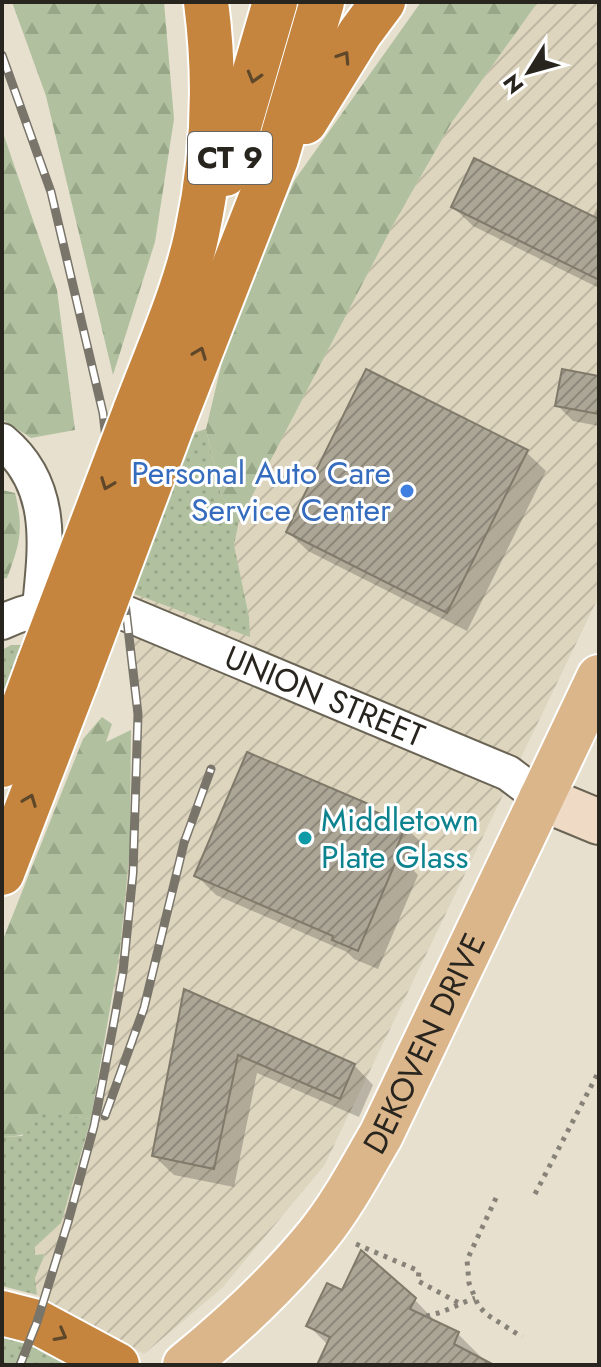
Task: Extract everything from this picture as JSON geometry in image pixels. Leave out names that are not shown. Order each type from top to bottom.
[{"type":"highway","points":[[173,311],[197,234],[210,135],[211,65],[206,2]]},
{"type":"highway","name":"CT 9","points":[[154,418],[173,311],[208,229],[275,2]]},
{"type":"highway","name":"CT 9","points":[[2,873],[58,671],[154,418],[230,275],[276,159],[322,2]]},
{"type":"highway","points":[[230,275],[322,92],[383,2]]},
{"type":"highway","name":"CT 9","points":[[2,765],[58,671]]},
{"type":"highway","points":[[2,1313],[37,1322],[117,1365]]},
{"type":"main road","name":"DEKOVEN DRIVE","points":[[201,1360],[318,1235],[351,1187],[381,1135],[599,677]]},
{"type":"street","points":[[2,441],[23,463],[34,484],[43,514],[46,551],[40,607],[2,622]]},
{"type":"street","name":"UNION STREET","points":[[40,607],[89,607],[125,613],[508,773],[541,798],[599,822]]},
{"type":"path","points":[[535,1194],[599,1071]]},
{"type":"path","points":[[496,1198],[467,1260],[469,1283],[475,1298],[493,1321],[522,1337]]},
{"type":"path","points":[[347,1240],[419,1271],[418,1281],[459,1303]]},
{"type":"path","points":[[426,1316],[443,1313],[475,1298]]},
{"type":"shaded area","points":[[538,2],[599,2],[599,596],[324,1166],[222,1288],[144,1354],[37,1295],[35,1278],[45,1255],[34,1256],[35,1247],[61,1223],[106,1068],[137,753],[125,613],[193,433],[206,429],[221,495],[239,520],[393,225],[452,122]]},
{"type":"green space","points":[[12,2],[164,2],[174,119],[155,242],[113,375],[46,96]]},
{"type":"green space","points":[[421,2],[538,2],[452,122],[393,225],[239,521],[221,495],[206,429],[227,341],[294,181]]},
{"type":"green space","points":[[2,130],[57,290],[75,430],[31,438],[2,419]]},
{"type":"green space","points":[[206,429],[221,495],[239,521],[234,545],[249,617],[250,637],[132,593],[193,433]]},
{"type":"green space","points":[[2,490],[15,493],[20,527],[18,546],[7,578],[2,579]]},
{"type":"green space","points":[[11,645],[24,645],[2,724],[2,650]]},
{"type":"green space","points":[[102,717],[112,724],[106,742],[131,730],[130,847],[120,950],[91,1119],[39,1112],[34,1125],[27,1132],[2,1137],[2,942],[83,739]]},
{"type":"green space","points":[[39,1111],[91,1119],[61,1223],[35,1247],[35,1255],[45,1254],[35,1278],[37,1295],[2,1286],[2,1137],[22,1136]]},
{"type":"green space","points":[[2,1331],[7,1332],[74,1365],[2,1365]]},
{"type":"building","points":[[474,158],[599,219],[599,280],[451,207]]},
{"type":"building","name":"Personal Auto Care Service Center","points":[[366,369],[528,450],[447,613],[286,532]]},
{"type":"building","points":[[562,369],[599,376],[599,414],[555,406]]},
{"type":"building","name":"Middletown Plate Glass","points":[[247,752],[371,805],[369,809],[406,825],[395,852],[399,854],[358,951],[332,940],[333,936],[194,876]]},
{"type":"building","points":[[184,989],[355,1064],[340,1099],[238,1055],[214,1169],[152,1156]]},
{"type":"building","points":[[361,1250],[416,1298],[410,1309],[459,1332],[454,1344],[494,1365],[317,1365],[330,1337],[306,1326],[327,1283],[342,1290]]},
{"type":"railway","points":[[2,55],[51,192],[103,413],[138,714],[133,873],[123,972],[94,1126],[68,1222],[37,1322],[20,1365]]},
{"type":"railway","points":[[105,1116],[144,1008],[184,843],[211,769]]},
{"type":"place","name":"Personal Auto Care Service Center","points":[[407,491]]},
{"type":"place","name":"Middletown Plate Glass","points":[[305,838]]}]
